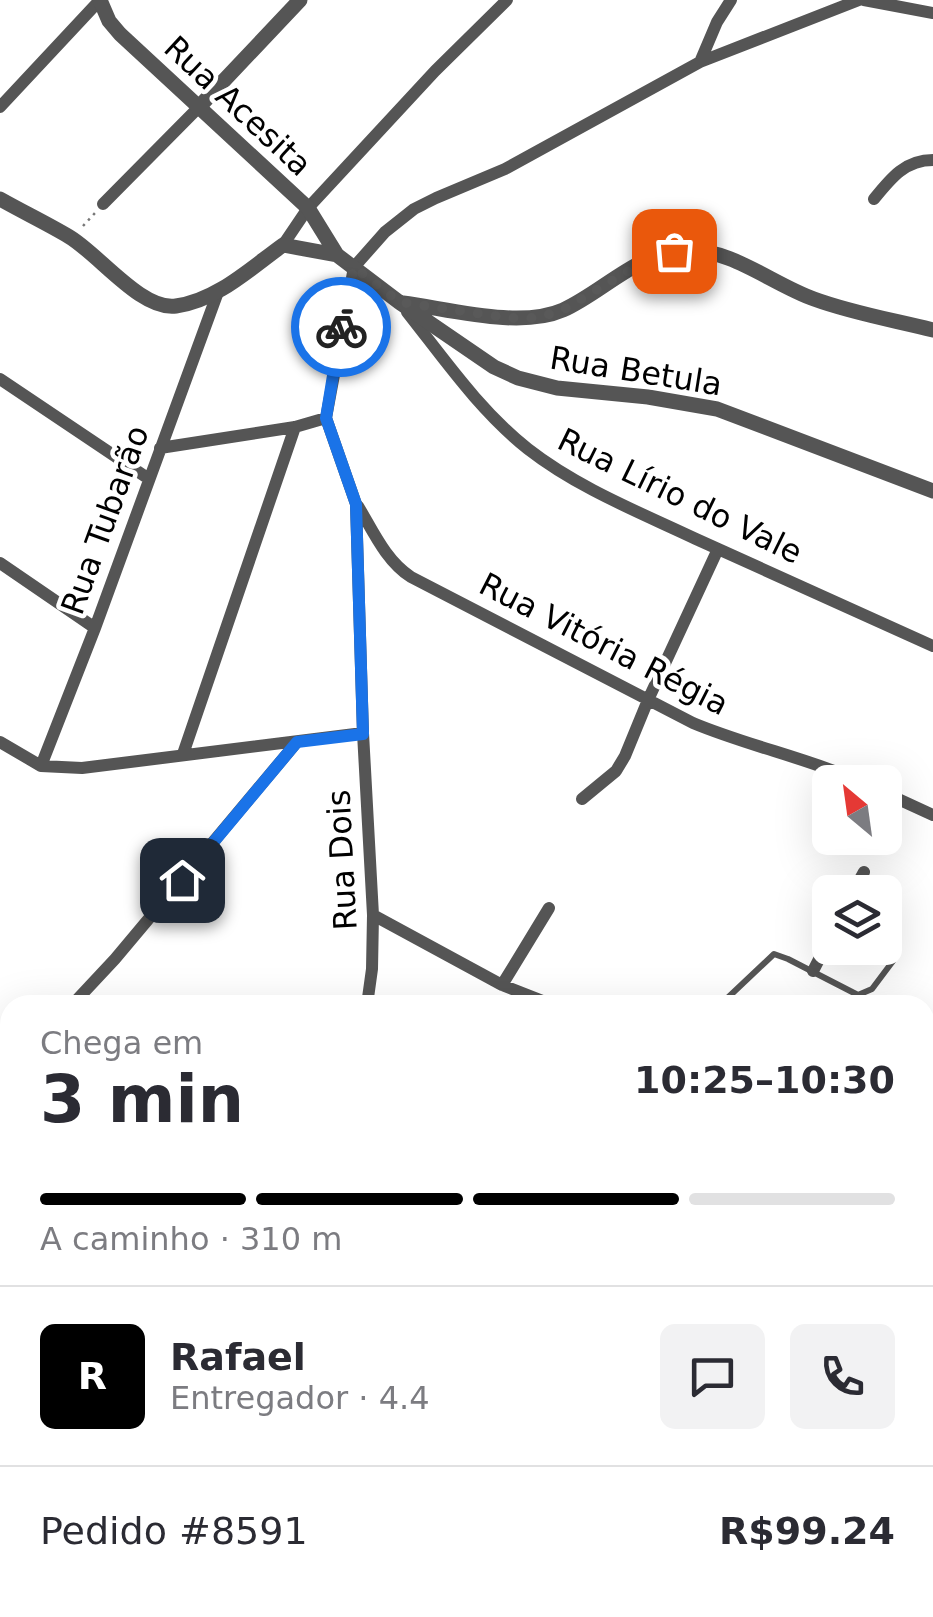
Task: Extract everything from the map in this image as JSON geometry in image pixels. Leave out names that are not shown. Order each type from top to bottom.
[{"type":"street","points":[[0,106],[100,0]]},
{"type":"street","name":"Rua Acesita","points":[[100,0],[120,34],[308,208],[337,254]]},
{"type":"street","points":[[104,204],[300,0]]},
{"type":"street","points":[[0,200],[72,238],[154,303],[178,306],[218,292],[283,245],[308,208],[435,71],[508,0]]},
{"type":"street","points":[[700,62],[730,0]]},
{"type":"street","points":[[160,448],[326,418],[354,267],[385,232],[414,209],[505,169],[700,62],[862,0],[933,13]]},
{"type":"street","points":[[874,198],[908,164],[933,160]]},
{"type":"street","points":[[283,245],[337,254],[399,302],[510,318],[535,318],[561,311],[659,254],[692,250],[718,255],[818,301],[933,330]]},
{"type":"street","name":"Rua Tubarão","points":[[41,766],[218,292]]},
{"type":"street","name":"Rua Betula","points":[[399,302],[483,361],[518,378],[558,388],[717,409],[933,491]]},
{"type":"street","name":"Rua Lírio do Vale","points":[[399,302],[487,411],[551,466],[718,549],[933,646]]},
{"type":"street","points":[[0,380],[149,479]]},
{"type":"street","name":"Rua Dois","points":[[326,418],[356,504],[373,916],[368,995]]},
{"type":"street","points":[[183,754],[294,426]]},
{"type":"street","name":"Rua Vitória Régia","points":[[356,504],[402,571],[708,730],[821,765]]},
{"type":"street","points":[[582,799],[616,771],[625,756],[718,549]]},
{"type":"street","points":[[0,563],[95,628]]},
{"type":"street","points":[[0,742],[41,766],[98,766],[363,734]]},
{"type":"street","points":[[81,995],[297,742]]},
{"type":"street","points":[[902,801],[933,816]]},
{"type":"street","points":[[502,985],[548,908]]},
{"type":"street","points":[[373,916],[528,995]]},
{"type":"street","points":[[813,972],[816,965]]},
{"type":"lane","points":[[731,995],[774,954],[863,995],[872,990],[890,965]]},
{"type":"path","points":[[72,238],[104,204]]},
{"type":"way so far","points":[[341,327],[354,267],[399,302],[535,318],[561,311],[647,260],[674,251]]},
{"type":"route","points":[[182,880],[297,742],[363,734],[356,504],[326,418],[341,327]]}]
